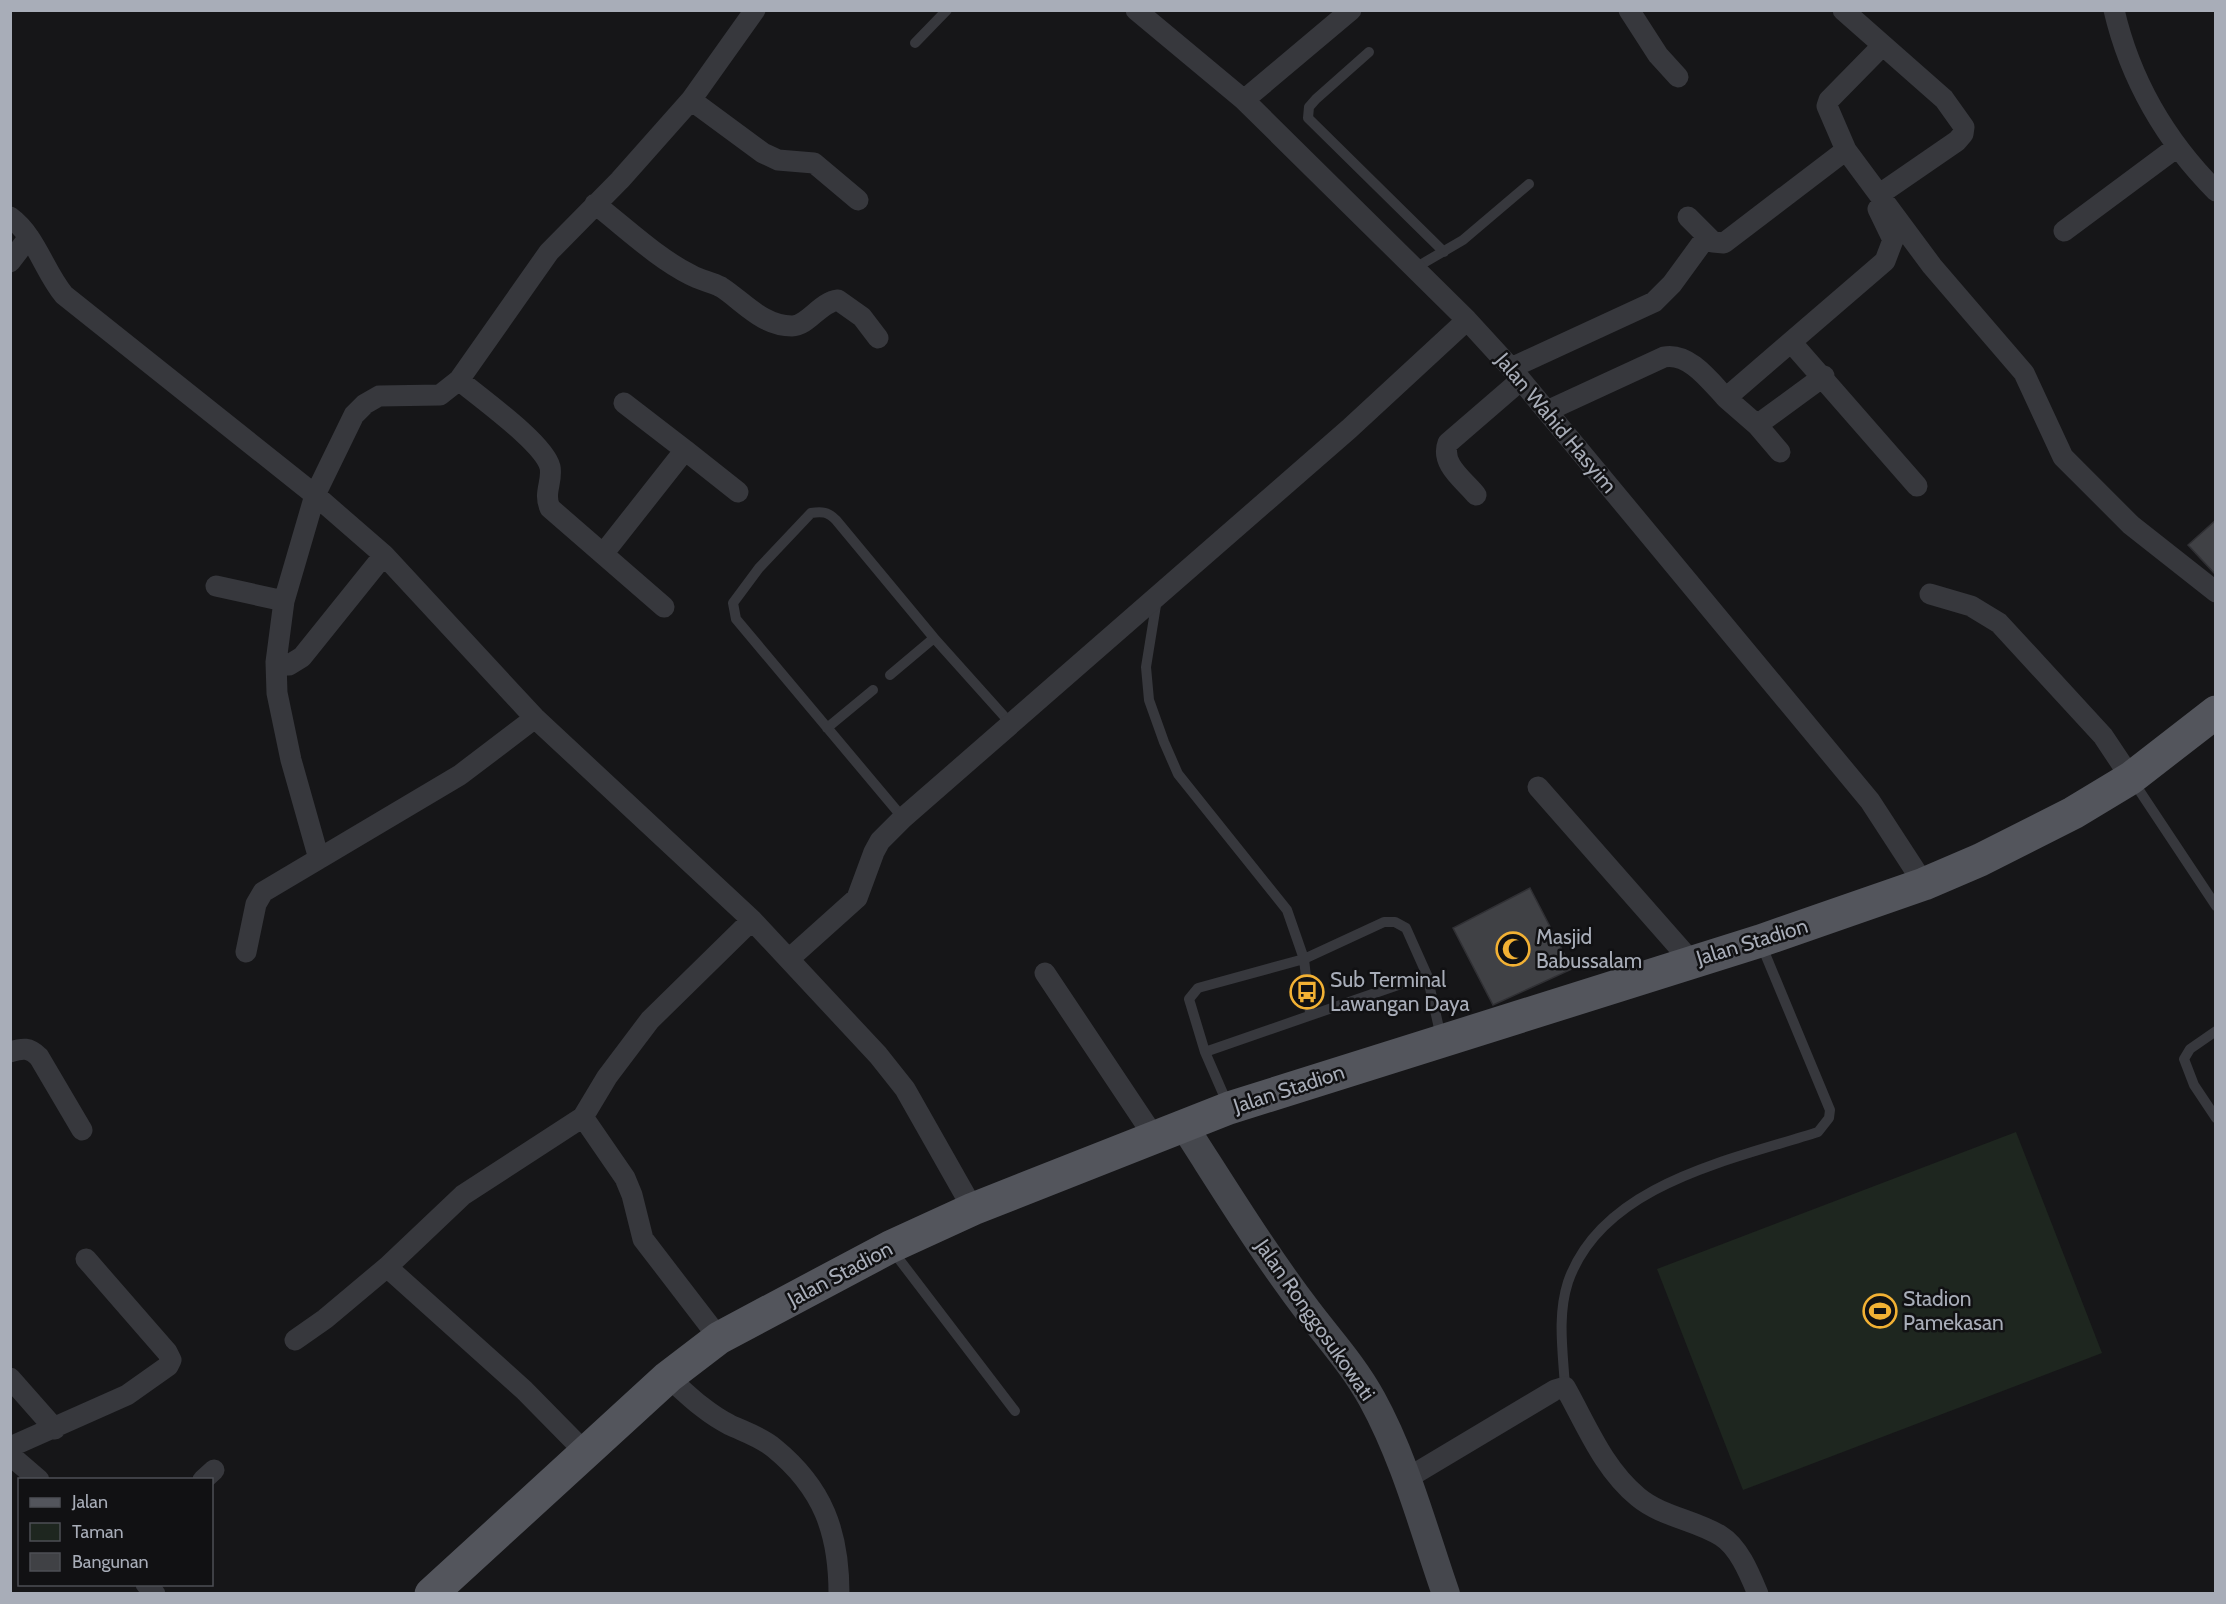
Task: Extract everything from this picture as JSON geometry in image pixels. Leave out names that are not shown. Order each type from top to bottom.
[{"type":"main road","name":"Jalan Stadion","points":[[431,1593],[668,1377],[719,1338],[890,1248],[974,1209],[1229,1108],[1760,941],[1924,884],[1980,860],[2073,813],[2131,778],[2216,712]]},
{"type":"main road","name":"Jalan Ronggosukowati","points":[[1170,1132],[1350,1363],[1377,1409],[1406,1479],[1446,1593]]},
{"type":"street","points":[[319,859],[291,760],[278,693],[276,662],[284,601],[315,495],[354,415],[365,404],[379,396],[440,395],[459,380],[549,252],[691,100],[755,10]]},
{"type":"street","name":"Jalan Wahid Hasyim","points":[[1136,10],[1244,100],[1467,320],[1516,374],[1870,801],[1924,884]]},
{"type":"street","points":[[1244,100],[1351,10]]},
{"type":"street","points":[[1629,10],[1658,55],[1678,77]]},
{"type":"street","points":[[1843,10],[1944,99],[1964,127],[1963,134],[1957,141],[1880,194]]},
{"type":"street","points":[[2114,10],[2131,67],[2177,147],[2216,191]]},
{"type":"street","points":[[1726,399],[1886,261],[1891,251],[1893,240],[1846,159],[1827,106],[1830,100],[1882,46]]},
{"type":"street","points":[[691,100],[763,153],[778,160],[814,164],[858,200]]},
{"type":"street","points":[[2064,231],[2177,147]]},
{"type":"street","points":[[1846,159],[1880,194],[1932,266],[2024,373],[2063,457],[2131,525],[2216,592]]},
{"type":"street","points":[[1688,217],[1718,244],[1724,243],[1846,159]]},
{"type":"street","points":[[595,204],[673,263],[691,275],[721,288],[744,307],[765,318],[796,326],[826,303],[838,300],[862,317],[878,338]]},
{"type":"street","points":[[10,217],[29,237],[52,280],[64,295],[315,495],[384,555],[535,718],[752,920],[878,1055],[905,1089],[974,1209]]},
{"type":"street","points":[[1476,495],[1445,456],[1448,442],[1516,374],[1654,302],[1672,284],[1707,236]]},
{"type":"street","points":[[10,262],[29,237]]},
{"type":"street","points":[[789,959],[857,898],[880,841],[903,818],[1349,429],[1467,320]]},
{"type":"street","points":[[1791,342],[1824,376],[1917,486]]},
{"type":"street","points":[[1547,411],[1664,357],[1674,355],[1685,359],[1757,425],[1780,452]]},
{"type":"street","points":[[1757,425],[1824,376]]},
{"type":"street","points":[[459,380],[540,448],[550,469],[546,492],[549,508],[664,607]]},
{"type":"street","points":[[624,403],[738,492]]},
{"type":"street","points":[[603,554],[685,450]]},
{"type":"street","points":[[276,662],[289,665],[302,657],[384,555]]},
{"type":"street","points":[[216,586],[284,601]]},
{"type":"street","points":[[1930,594],[1971,606],[1999,623],[2080,708],[2103,736],[2131,778]]},
{"type":"street","points":[[246,952],[256,904],[263,892],[460,775],[535,718]]},
{"type":"street","points":[[1539,787],[1691,961]]},
{"type":"street","points":[[295,1340],[325,1319],[387,1267],[463,1195],[583,1117],[607,1077],[650,1020],[752,920]]},
{"type":"street","points":[[1045,973],[1170,1132]]},
{"type":"street","points":[[10,1052],[23,1048],[32,1050],[39,1057],[82,1130]]},
{"type":"street","points":[[583,1117],[625,1178],[632,1195],[643,1239],[719,1338]]},
{"type":"street","points":[[10,1447],[55,1429],[141,1387],[168,1366],[171,1360],[86,1259]]},
{"type":"street","points":[[387,1267],[524,1390],[586,1452]]},
{"type":"street","points":[[668,1377],[702,1408],[774,1448],[805,1479],[825,1510],[836,1540],[839,1593]]},
{"type":"street","points":[[10,1378],[55,1429]]},
{"type":"street","points":[[1406,1479],[1555,1390],[1565,1387],[1599,1452],[1614,1473],[1640,1498],[1668,1514],[1722,1537],[1733,1548],[1758,1593]]},
{"type":"street","points":[[10,1455],[38,1478]]},
{"type":"lane","points":[[915,43],[947,10]]},
{"type":"lane","points":[[1369,52],[1308,107],[1308,118],[1444,252]]},
{"type":"lane","points":[[1415,268],[1444,252],[1488,221],[1529,184]]},
{"type":"lane","points":[[903,818],[735,619],[733,603],[759,568],[811,513],[820,511],[830,514],[934,638],[1012,725]]},
{"type":"lane","points":[[1157,598],[1146,668],[1149,700],[1164,742],[1178,774],[1287,910],[1304,959],[1310,1013]]},
{"type":"lane","points":[[890,675],[934,638]]},
{"type":"lane","points":[[827,728],[873,690]]},
{"type":"lane","points":[[2131,778],[2216,906]]},
{"type":"lane","points":[[1229,1108],[1205,1052],[1189,999],[1192,992],[1198,988],[1304,959],[1384,922],[1395,922],[1406,928],[1426,975],[1441,1040]]},
{"type":"lane","points":[[1565,1387],[1561,1324],[1569,1282],[1586,1246],[1603,1225],[1669,1183],[1818,1132],[1829,1118],[1830,1110],[1760,941]]},
{"type":"lane","points":[[1205,1052],[1257,1035],[1310,1013],[1426,975]]},
{"type":"lane","points":[[2216,1031],[2190,1049],[2184,1059],[2194,1084],[2216,1118]]},
{"type":"lane","points":[[890,1248],[1015,1411]]},
{"type":"green space","name":"Stadion Pamekasan","points":[[2016,1132],[2102,1353],[1743,1490],[1657,1269]]},
{"type":"building","points":[[2216,520],[2216,575],[2188,545]]},
{"type":"building","name":"Masjid Babussalam","points":[[1530,888],[1572,969],[1493,1005],[1453,928]]},
{"type":"place","name":"Masjid Babussalam","points":[[1513,949]]},
{"type":"place","name":"Sub Terminal Lawangan Daya","points":[[1307,992]]},
{"type":"place","name":"Stadion Pamekasan","points":[[1880,1311]]}]
